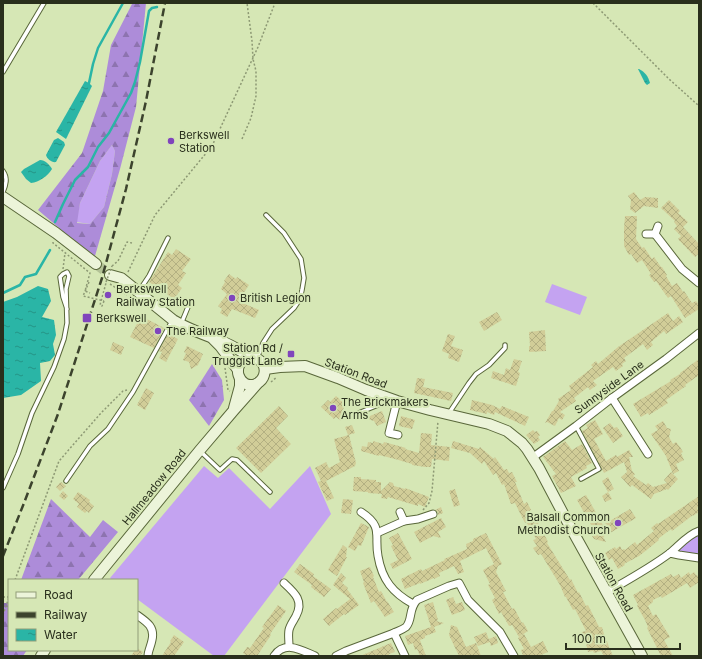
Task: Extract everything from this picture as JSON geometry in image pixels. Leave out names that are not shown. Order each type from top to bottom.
[{"type":"street","points":[[3,197],[55,237],[96,264]]},
{"type":"street","points":[[655,234],[658,226]]},
{"type":"street","points":[[646,234],[655,234]]},
{"type":"street","points":[[655,234],[682,269],[699,283]]},
{"type":"street","points":[[108,278],[121,278],[133,294],[176,323],[211,338],[222,341],[262,362],[265,369],[264,377],[261,381],[257,384],[249,385],[243,382],[220,346],[211,338]]},
{"type":"street","name":"Sunnyside Lane","points":[[532,458],[699,333]]},
{"type":"street","points":[[239,375],[240,363],[243,360],[254,358]]},
{"type":"street","name":"Station Road","points":[[265,369],[280,366],[305,366],[395,400],[489,424],[507,431],[522,443],[539,468],[642,656]]},
{"type":"street","name":"Hallmeadow Road","points":[[234,410],[240,386],[239,375]]},
{"type":"street","name":"Hallmeadow Road","points":[[95,579],[200,450],[257,384]]},
{"type":"street","points":[[612,398],[648,454]]},
{"type":"street","points":[[395,400],[387,432],[398,435]]},
{"type":"street","points":[[361,512],[375,524],[378,533],[378,555],[382,571],[388,584],[403,598],[413,604]]},
{"type":"street","points":[[400,512],[407,520]]},
{"type":"street","points":[[378,533],[407,520],[418,519],[433,514]]},
{"type":"street","points":[[607,592],[640,574],[670,553],[683,541],[699,531]]},
{"type":"street","points":[[670,553],[699,558]]},
{"type":"street","points":[[284,583],[298,598],[300,606],[289,630],[289,646]]},
{"type":"street","points":[[336,656],[394,633],[406,626],[409,622],[413,604],[417,600],[459,583],[468,600],[500,632],[514,656]]},
{"type":"street","points":[[138,616],[151,627],[153,633],[148,656]]},
{"type":"street","points":[[394,633],[405,656]]},
{"type":"street","points":[[274,656],[282,648],[289,646],[315,656]]},
{"type":"lane","points":[[3,72],[44,3]]},
{"type":"lane","points":[[3,171],[5,174],[6,184],[3,192]]},
{"type":"lane","points":[[254,358],[272,329],[294,308],[300,299],[304,278],[301,259],[284,233],[266,215]]},
{"type":"lane","points":[[133,294],[149,276],[168,238]]},
{"type":"lane","points":[[3,488],[18,454],[32,413],[54,367],[64,339],[67,324],[67,309],[66,289],[69,276],[67,272],[60,277],[63,297],[67,309]]},
{"type":"lane","points":[[66,481],[90,446],[108,429],[176,323],[188,307]]},
{"type":"lane","points":[[444,413],[476,374],[489,365],[505,348],[505,345]]},
{"type":"lane","points":[[356,414],[395,400]]},
{"type":"lane","points":[[576,426],[599,469],[580,479]]},
{"type":"lane","points":[[200,450],[220,470],[232,459],[237,460],[270,492]]},
{"type":"path","points":[[242,138],[251,118],[256,96],[256,71],[253,59],[247,3]]},
{"type":"path","points":[[128,272],[155,216],[212,146],[253,59],[275,3]]},
{"type":"path","points":[[593,3],[669,79],[699,106]]},
{"type":"path","points":[[55,237],[53,243],[90,273],[89,281],[83,296],[104,301],[102,306],[100,305],[101,302],[108,278],[112,266],[118,261],[127,242],[132,244]]},
{"type":"path","points":[[63,274],[62,266],[65,253]]},
{"type":"path","points":[[108,278],[133,294]]},
{"type":"path","points":[[89,281],[84,290],[90,293]]},
{"type":"path","points":[[97,301],[101,302]]},
{"type":"path","points":[[407,520],[420,513],[429,503],[444,413]]},
{"type":"path","points":[[3,615],[8,600]]},
{"type":"shaded area","points":[[112,145],[115,151],[112,174],[104,207],[90,224],[76,222],[80,203],[100,161]]},
{"type":"shaded area","points":[[552,284],[587,297],[580,315],[545,302]]},
{"type":"shaded area","points":[[204,466],[218,478],[229,468],[270,509],[310,466],[331,514],[224,656],[214,656],[138,600],[138,579],[110,578]]},
{"type":"shaded area","points":[[699,533],[699,556],[678,551],[678,549],[685,543]]},
{"type":"green space","points":[[146,3],[136,107],[95,256],[38,210],[82,153],[103,91],[111,45],[132,4]],"holes":[[[112,145],[115,151],[112,174],[104,207],[90,224],[77,223],[80,203],[100,161]]]},
{"type":"green space","points":[[212,364],[222,380],[224,400],[209,426],[189,400]]},
{"type":"green space","points":[[51,499],[90,537],[103,520],[118,532],[79,579],[21,579]]},
{"type":"green space","points":[[3,603],[8,603],[8,651],[26,651],[23,656],[3,656]]},
{"type":"water","points":[[638,69],[646,74],[650,83],[647,85],[645,83]]},
{"type":"water","points":[[85,81],[92,86],[66,139],[56,132]]},
{"type":"water","points":[[58,138],[64,142],[65,145],[56,162],[53,162],[46,155],[54,140]]},
{"type":"water","points":[[40,160],[47,163],[52,169],[43,178],[31,183],[21,172]]},
{"type":"water","points":[[38,286],[48,289],[51,301],[42,317],[54,320],[56,335],[53,344],[55,355],[50,361],[40,363],[41,381],[21,395],[3,398],[3,302],[17,297]]},
{"type":"building","points":[[634,192],[640,200],[645,197],[658,198],[658,208],[644,206],[635,213],[630,209],[631,200],[628,196]]},
{"type":"building","points":[[669,200],[680,211],[678,213],[688,222],[683,227],[699,244],[699,253],[695,257],[678,239],[681,236],[674,229],[677,226],[674,222],[675,221],[661,208]]},
{"type":"building","points":[[625,216],[637,216],[636,239],[642,248],[644,247],[652,259],[654,257],[662,267],[672,286],[677,283],[692,303],[696,301],[699,305],[699,309],[685,318],[671,296],[668,298],[656,281],[654,282],[642,260],[637,263],[631,254],[629,255],[624,246]]},
{"type":"building","points":[[176,249],[191,259],[182,271],[186,273],[178,285],[182,288],[174,299],[149,282],[168,252],[172,255]]},
{"type":"building","name":"British Legion","points":[[229,274],[236,279],[237,277],[249,285],[238,301],[259,310],[255,318],[232,309],[227,317],[220,313],[222,309],[218,306],[227,294],[221,289]]},
{"type":"building","points":[[497,312],[502,320],[484,331],[479,322]]},
{"type":"building","points":[[668,313],[673,321],[679,316],[683,322],[666,334],[664,331],[651,342],[653,345],[647,350],[643,344],[624,358],[626,361],[622,364],[623,366],[616,371],[613,367],[593,381],[597,385],[590,390],[588,387],[574,398],[576,401],[560,412],[565,415],[562,420],[559,418],[555,426],[547,422],[545,423],[559,401],[558,399],[571,390],[569,386],[593,367],[591,365],[596,361],[598,364],[618,347]]},
{"type":"building","name":"The Railway","points":[[141,316],[164,328],[154,348],[130,337]]},
{"type":"building","points":[[545,330],[546,351],[529,352],[529,332]]},
{"type":"building","points":[[168,334],[178,339],[166,362],[159,358],[162,352],[159,351]]},
{"type":"building","points":[[448,334],[455,336],[451,346],[463,350],[459,362],[448,358],[449,354],[442,351]]},
{"type":"building","points":[[113,342],[124,347],[121,355],[110,350]]},
{"type":"building","points":[[187,346],[203,354],[198,365],[191,369],[189,362],[183,360],[186,353],[184,352]]},
{"type":"building","points":[[514,359],[522,361],[518,372],[520,373],[516,386],[491,378],[493,371],[504,375],[506,368],[510,370]]},
{"type":"building","points":[[699,359],[699,375],[666,400],[668,403],[649,415],[648,413],[641,417],[633,404],[671,381],[670,380]]},
{"type":"building","points":[[417,378],[425,379],[423,387],[453,393],[451,401],[414,393]]},
{"type":"building","points":[[146,388],[154,393],[145,410],[137,405]]},
{"type":"building","name":"The Brickmakers Arms","points":[[336,396],[347,405],[343,409],[347,414],[341,421],[336,417],[334,419],[321,407],[328,400],[330,402]]},
{"type":"building","points":[[472,400],[492,405],[500,409],[502,406],[529,417],[525,426],[495,412],[494,415],[487,412],[487,414],[470,410]]},
{"type":"building","points":[[279,406],[288,416],[276,428],[291,444],[261,473],[236,448]]},
{"type":"building","points":[[382,411],[386,422],[377,426],[374,421],[365,418]]},
{"type":"building","points":[[401,416],[415,420],[412,429],[399,426]]},
{"type":"building","points":[[595,420],[603,434],[594,439],[606,461],[629,450],[633,457],[629,457],[632,471],[635,474],[633,476],[646,485],[648,483],[653,487],[667,483],[664,480],[671,472],[678,479],[668,490],[667,489],[654,494],[651,499],[632,485],[630,487],[621,477],[627,472],[624,462],[604,473],[582,431],[588,428],[586,425]]},
{"type":"building","points":[[663,421],[667,428],[671,429],[669,437],[673,444],[676,442],[683,452],[681,453],[684,460],[676,464],[679,471],[673,474],[666,456],[651,434],[658,430],[655,426]]},
{"type":"building","points":[[610,423],[614,428],[617,427],[623,436],[613,443],[603,428]]},
{"type":"building","points":[[352,425],[355,433],[348,435],[345,427]]},
{"type":"building","points":[[533,430],[535,432],[537,431],[540,435],[538,437],[540,440],[534,444],[526,435]]},
{"type":"building","points":[[421,433],[432,434],[431,445],[450,447],[449,461],[432,459],[431,467],[425,467],[412,465],[395,459],[361,451],[362,446],[367,447],[368,442],[373,443],[373,441],[383,444],[384,442],[419,453]]},
{"type":"building","points":[[349,435],[356,463],[355,466],[326,481],[334,498],[327,501],[318,482],[321,481],[315,468],[326,462],[329,468],[340,462],[334,439]]},
{"type":"building","points":[[453,441],[479,449],[480,447],[494,459],[495,457],[504,470],[507,469],[509,473],[512,472],[524,504],[527,502],[531,510],[529,511],[535,522],[537,521],[548,542],[547,543],[570,580],[571,579],[586,606],[588,605],[599,627],[602,627],[606,641],[613,656],[604,656],[601,651],[594,653],[593,651],[588,652],[582,632],[586,631],[575,609],[573,610],[541,554],[538,555],[533,548],[537,546],[533,540],[536,539],[526,522],[525,523],[515,503],[511,504],[504,484],[502,485],[496,473],[493,475],[484,461],[482,464],[470,453],[451,448]]},
{"type":"building","points":[[565,441],[572,450],[582,444],[592,463],[586,466],[587,468],[571,477],[576,486],[561,493],[552,476],[556,474],[543,457]]},
{"type":"building","points":[[354,477],[361,477],[361,479],[376,480],[376,482],[381,482],[381,491],[390,482],[393,483],[394,486],[405,488],[429,497],[425,507],[388,497],[387,499],[381,498],[382,494],[353,491]]},
{"type":"building","points":[[608,477],[614,489],[608,492],[602,481]]},
{"type":"building","points":[[61,482],[66,486],[60,491],[56,487]]},
{"type":"building","points":[[455,489],[460,505],[454,507],[449,491]]},
{"type":"building","points":[[63,491],[68,496],[64,500],[59,496]]},
{"type":"building","points":[[78,492],[90,500],[89,502],[94,506],[89,513],[87,511],[85,513],[77,507],[79,504],[73,499]]},
{"type":"building","points":[[608,492],[612,499],[605,502],[602,496]]},
{"type":"building","points":[[586,495],[603,525],[630,509],[636,518],[603,537],[606,542],[594,539],[592,536],[595,532],[577,500]]},
{"type":"building","points":[[699,496],[699,506],[697,508],[699,512],[672,531],[671,529],[639,556],[618,569],[612,558],[609,560],[605,553],[615,547],[616,549],[620,546],[622,550],[625,550],[635,542],[637,545],[654,531],[651,528],[657,523],[658,524]]},
{"type":"building","points":[[343,499],[353,500],[351,514],[341,513]]},
{"type":"building","points":[[441,507],[443,513],[438,515],[438,512],[435,510]]},
{"type":"building","points":[[441,518],[446,527],[438,532],[441,538],[433,536],[420,543],[414,532]]},
{"type":"building","points":[[361,523],[369,527],[361,546],[358,545],[355,551],[348,547]]},
{"type":"building","points":[[398,533],[412,559],[393,569],[390,564],[398,560],[389,538]]},
{"type":"building","points":[[486,533],[502,564],[498,566],[496,572],[506,591],[503,592],[512,609],[514,608],[528,631],[519,637],[512,625],[509,626],[501,612],[499,614],[492,600],[495,598],[488,585],[490,584],[483,570],[494,564],[486,548],[460,561],[464,572],[458,574],[454,566],[439,573],[440,576],[434,579],[405,589],[401,579],[421,569],[422,571],[467,549],[466,544]]},
{"type":"building","points":[[343,545],[347,548],[347,557],[337,576],[328,570]]},
{"type":"building","points":[[300,564],[331,589],[324,597],[311,587],[312,585],[294,572]]},
{"type":"building","points":[[370,567],[379,592],[381,591],[394,612],[385,617],[374,601],[371,603],[363,583],[364,582],[360,571]]},
{"type":"building","points":[[689,572],[690,575],[694,572],[697,576],[699,575],[699,582],[690,588],[687,583],[662,598],[661,596],[653,600],[653,602],[648,606],[653,616],[656,614],[670,637],[664,640],[673,656],[661,656],[633,595],[671,574],[673,577],[679,574],[681,578]]},
{"type":"building","points":[[341,573],[346,578],[342,583],[348,588],[347,589],[359,605],[345,615],[344,614],[329,626],[323,619],[350,599],[333,585]]},
{"type":"building","points":[[453,597],[456,604],[462,602],[465,610],[452,615],[446,600]]},
{"type":"building","points":[[433,602],[438,620],[436,621],[444,623],[434,627],[436,632],[425,636],[425,638],[420,640],[426,656],[420,656],[417,649],[415,650],[413,643],[408,645],[405,636],[431,627],[424,605]]},
{"type":"building","points":[[278,605],[286,611],[257,656],[247,656],[243,653],[247,647],[250,648],[264,628],[262,627]]},
{"type":"building","points":[[451,625],[457,627],[466,647],[476,643],[481,656],[459,656],[449,635]]},
{"type":"building","points":[[486,632],[490,642],[478,646],[474,637]]},
{"type":"building","points":[[524,634],[531,647],[543,641],[548,652],[539,656],[523,656],[521,650],[524,649],[518,638]]},
{"type":"building","points":[[174,635],[184,642],[174,656],[162,656],[171,642],[170,641]]},
{"type":"building","points":[[496,636],[498,643],[491,646],[489,639]]},
{"type":"building","points":[[391,643],[395,652],[389,654],[389,656],[360,656]]},
{"type":"building","points":[[138,649],[143,652],[140,656],[131,656],[134,651],[138,651]]},
{"type":"waterway","points":[[89,83],[98,48],[123,3]]},
{"type":"waterway","points":[[55,222],[75,180],[88,167],[98,147],[109,133],[131,93],[140,62],[149,11],[152,8],[157,7]]},
{"type":"waterway","points":[[3,293],[20,285],[25,277],[36,274],[50,250]]},
{"type":"tunnel","points":[[96,264],[110,275]]},
{"type":"railway","points":[[3,556],[58,414],[102,278],[126,189],[146,101],[165,3]]},
{"type":"place","name":"Berkswell Station","points":[[171,141]]},
{"type":"place","name":"Berkswell Railway Station","points":[[108,295]]},
{"type":"place","name":"British Legion","points":[[232,298]]},
{"type":"place","name":"Berkswell","points":[[87,318]]},
{"type":"place","name":"The Railway","points":[[158,331]]},
{"type":"place","name":"Station Rd / Truggist Lane","points":[[291,354]]},
{"type":"place","name":"The Brickmakers Arms","points":[[333,408]]},
{"type":"place","name":"Balsall Common Methodist Church","points":[[618,523]]}]
